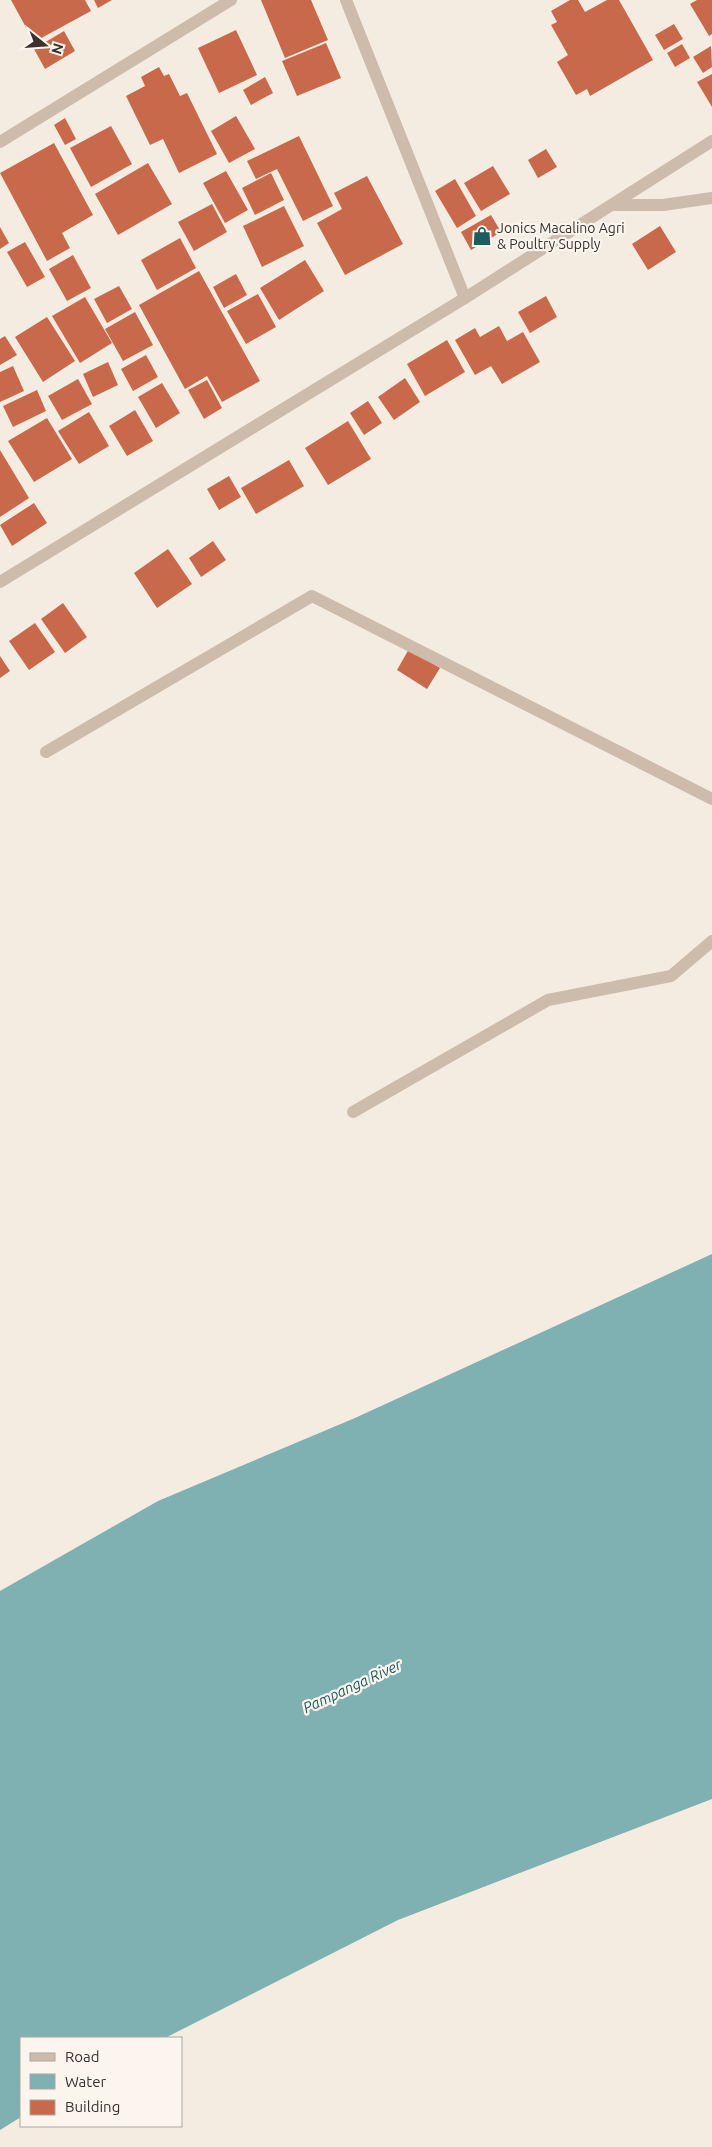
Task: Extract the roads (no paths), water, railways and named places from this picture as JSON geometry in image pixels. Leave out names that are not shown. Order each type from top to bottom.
[{"type":"street","points":[[0,142],[231,0]]},
{"type":"street","points":[[346,0],[465,298]]},
{"type":"street","points":[[0,582],[465,298],[712,141]]},
{"type":"street","points":[[614,205],[663,205],[712,198]]},
{"type":"street","points":[[46,752],[312,596],[712,800]]},
{"type":"street","points":[[353,1112],[548,1000],[671,976],[712,941]]},
{"type":"water","name":"Pampanga River","points":[[712,1254],[712,1799],[398,1920],[167,2037],[20,2037],[20,2118],[0,2130],[0,1591],[158,1501],[355,1418]]},
{"type":"place","name":"Jonics Macalino Agri & Poultry Supply","points":[[482,236]]}]
